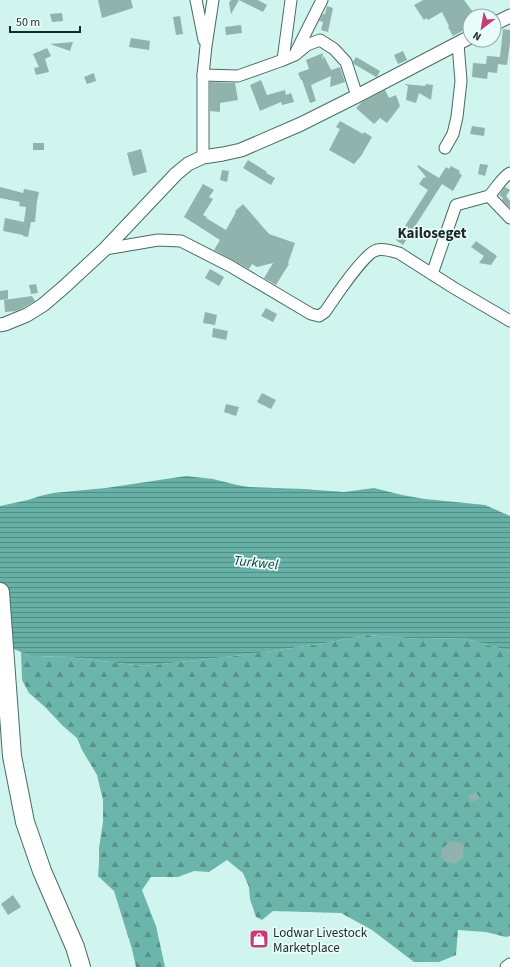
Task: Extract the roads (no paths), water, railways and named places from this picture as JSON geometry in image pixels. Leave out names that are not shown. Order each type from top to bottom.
[{"type":"highway","points":[[0,592],[4,649],[4,716],[25,822],[42,871],[75,947],[81,967]]},
{"type":"highway","points":[[75,947],[88,967]]},
{"type":"street","points":[[196,0],[206,46]]},
{"type":"street","points":[[203,157],[203,75],[213,0]]},
{"type":"street","points":[[283,60],[291,0]]},
{"type":"street","points":[[295,54],[322,0]]},
{"type":"street","points":[[203,75],[238,76],[283,60],[295,54],[307,45],[320,40],[334,49],[346,62],[357,96]]},
{"type":"street","points":[[0,325],[27,315],[43,305],[105,249],[176,174],[188,164],[203,157],[242,150],[301,124],[462,42]]},
{"type":"street","points":[[446,148],[453,134],[462,81],[458,44]]},
{"type":"street","points":[[432,274],[456,205],[489,196],[506,175],[510,173]]},
{"type":"street","points":[[489,196],[510,218]]},
{"type":"street","points":[[105,249],[158,240],[181,241],[230,266],[311,314],[319,316],[324,312],[350,276],[370,253],[377,250],[385,250],[399,253],[510,321]]},
{"type":"street","points":[[506,967],[510,964]]},
{"type":"water","name":"Turkwel","points":[[186,476],[213,479],[249,487],[344,492],[374,488],[425,499],[485,505],[510,516],[510,651],[463,638],[421,639],[367,635],[252,654],[143,666],[69,657],[30,656],[14,649],[0,640],[0,506],[53,493],[106,488]]},
{"type":"place","name":"Lodwar Livestock Marketplace","points":[[259,939]]},
{"type":"district","name":"Kailoseget","points":[[432,233]]}]
